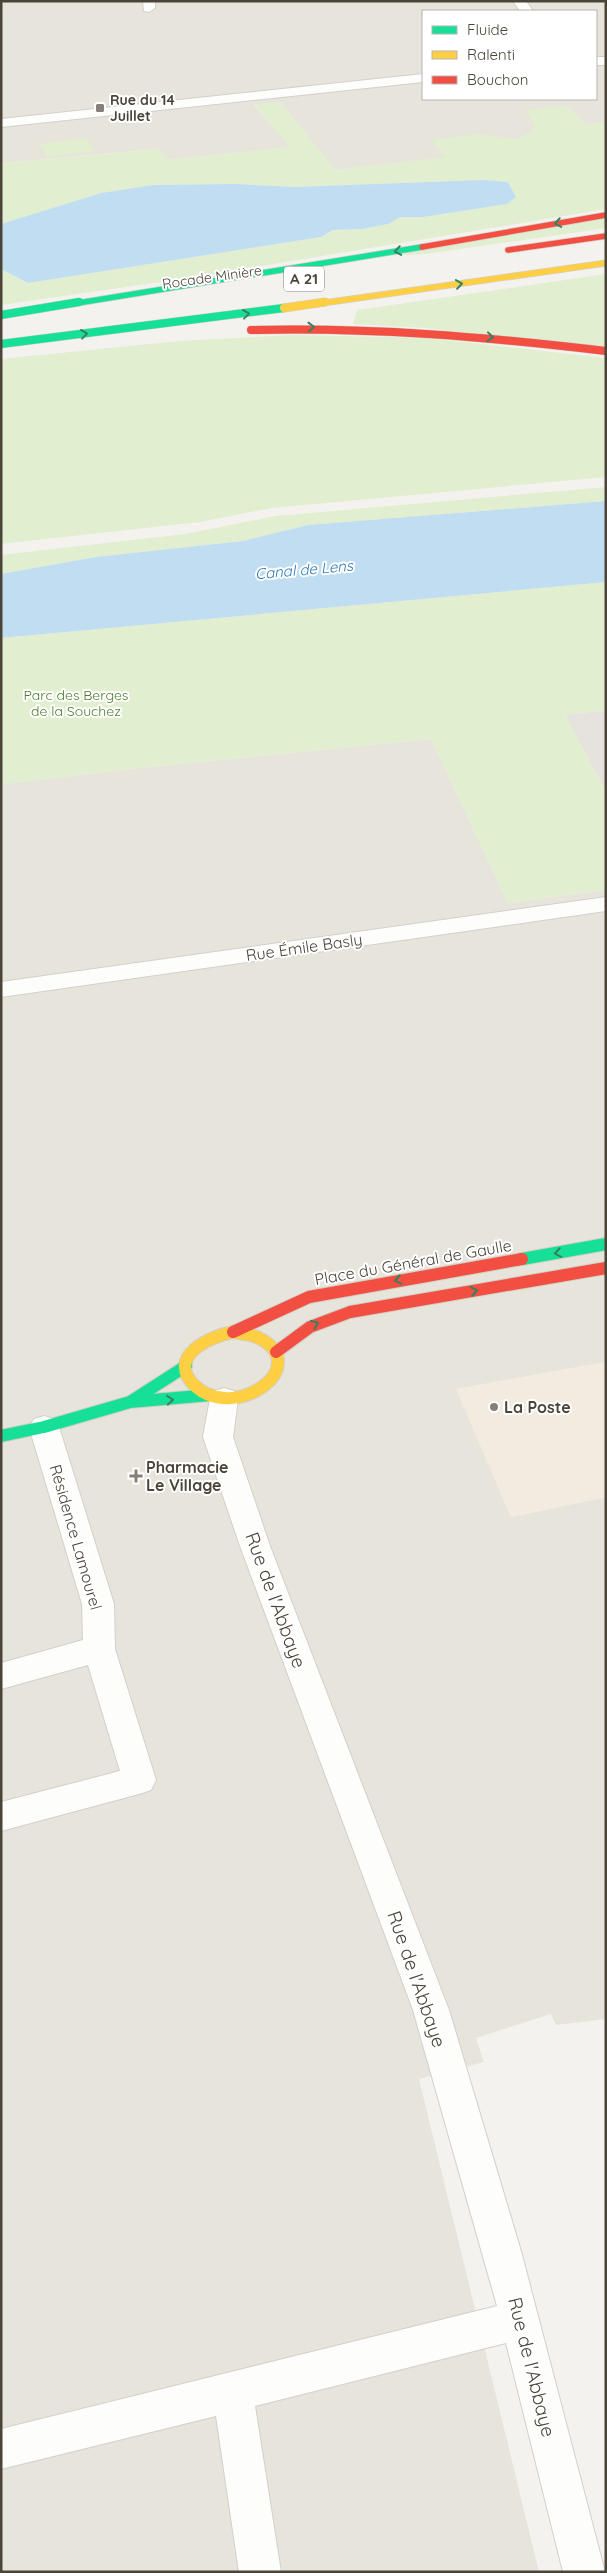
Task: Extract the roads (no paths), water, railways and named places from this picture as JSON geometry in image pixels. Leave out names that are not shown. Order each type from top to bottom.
[{"type":"main road","points":[[1,315],[318,265],[606,215]]},
{"type":"main road","points":[[501,251],[606,236]]},
{"type":"main road","name":"A 21","points":[[1,344],[258,312],[606,263]]},
{"type":"main road","name":"Rocade Minière","points":[[1,321],[266,285]]},
{"type":"main road","points":[[236,331],[318,327],[388,329],[477,336],[606,351]]},
{"type":"main road","points":[[1,352],[130,340]]},
{"type":"main road","name":"Place du Général de Gaulle","points":[[233,1332],[309,1297],[606,1244]]},
{"type":"main road","points":[[276,1352],[295,1335],[314,1323],[350,1312],[606,1268]]},
{"type":"main road","points":[[1,1436],[44,1427],[130,1402],[249,1397],[269,1386],[279,1370],[276,1352],[259,1337],[233,1332],[215,1334],[200,1342],[189,1353],[186,1366],[189,1378],[197,1388],[217,1397]]},
{"type":"main road","points":[[130,1402],[186,1366]]},
{"type":"street","points":[[1,124],[422,78]]},
{"type":"street","name":"Rue Émile Basly","points":[[1,990],[606,904]]},
{"type":"street","name":"Rue de l'Abbaye","points":[[217,1397],[218,1437],[255,1546],[431,2010],[502,2251],[584,2572]]},
{"type":"street","name":"Résidence Lamourel","points":[[1,1817],[139,1780],[98,1649],[98,1604],[44,1427]]},
{"type":"street","points":[[1,1676],[98,1649]]},
{"type":"street","points":[[1,2449],[520,2320]]},
{"type":"street","points":[[233,2392],[260,2572]]},
{"type":"water","points":[[483,180],[508,182],[516,197],[507,204],[423,217],[400,217],[388,224],[362,229],[333,230],[321,237],[28,283],[1,269],[1,224],[101,193],[153,185],[236,184],[294,187]]},
{"type":"water","name":"Canal de Lens","points":[[606,501],[606,582],[1,638],[1,574],[96,557],[243,541],[308,525]]},
{"type":"place","name":"Rue du 14 Juillet","points":[[100,108]]},
{"type":"place","name":"La Poste","points":[[494,1407]]},
{"type":"place","name":"Pharmacie Le Village","points":[[136,1476]]},
{"type":"park label","name":"Parc des Berges de la Souchez","points":[[76,704]]}]
